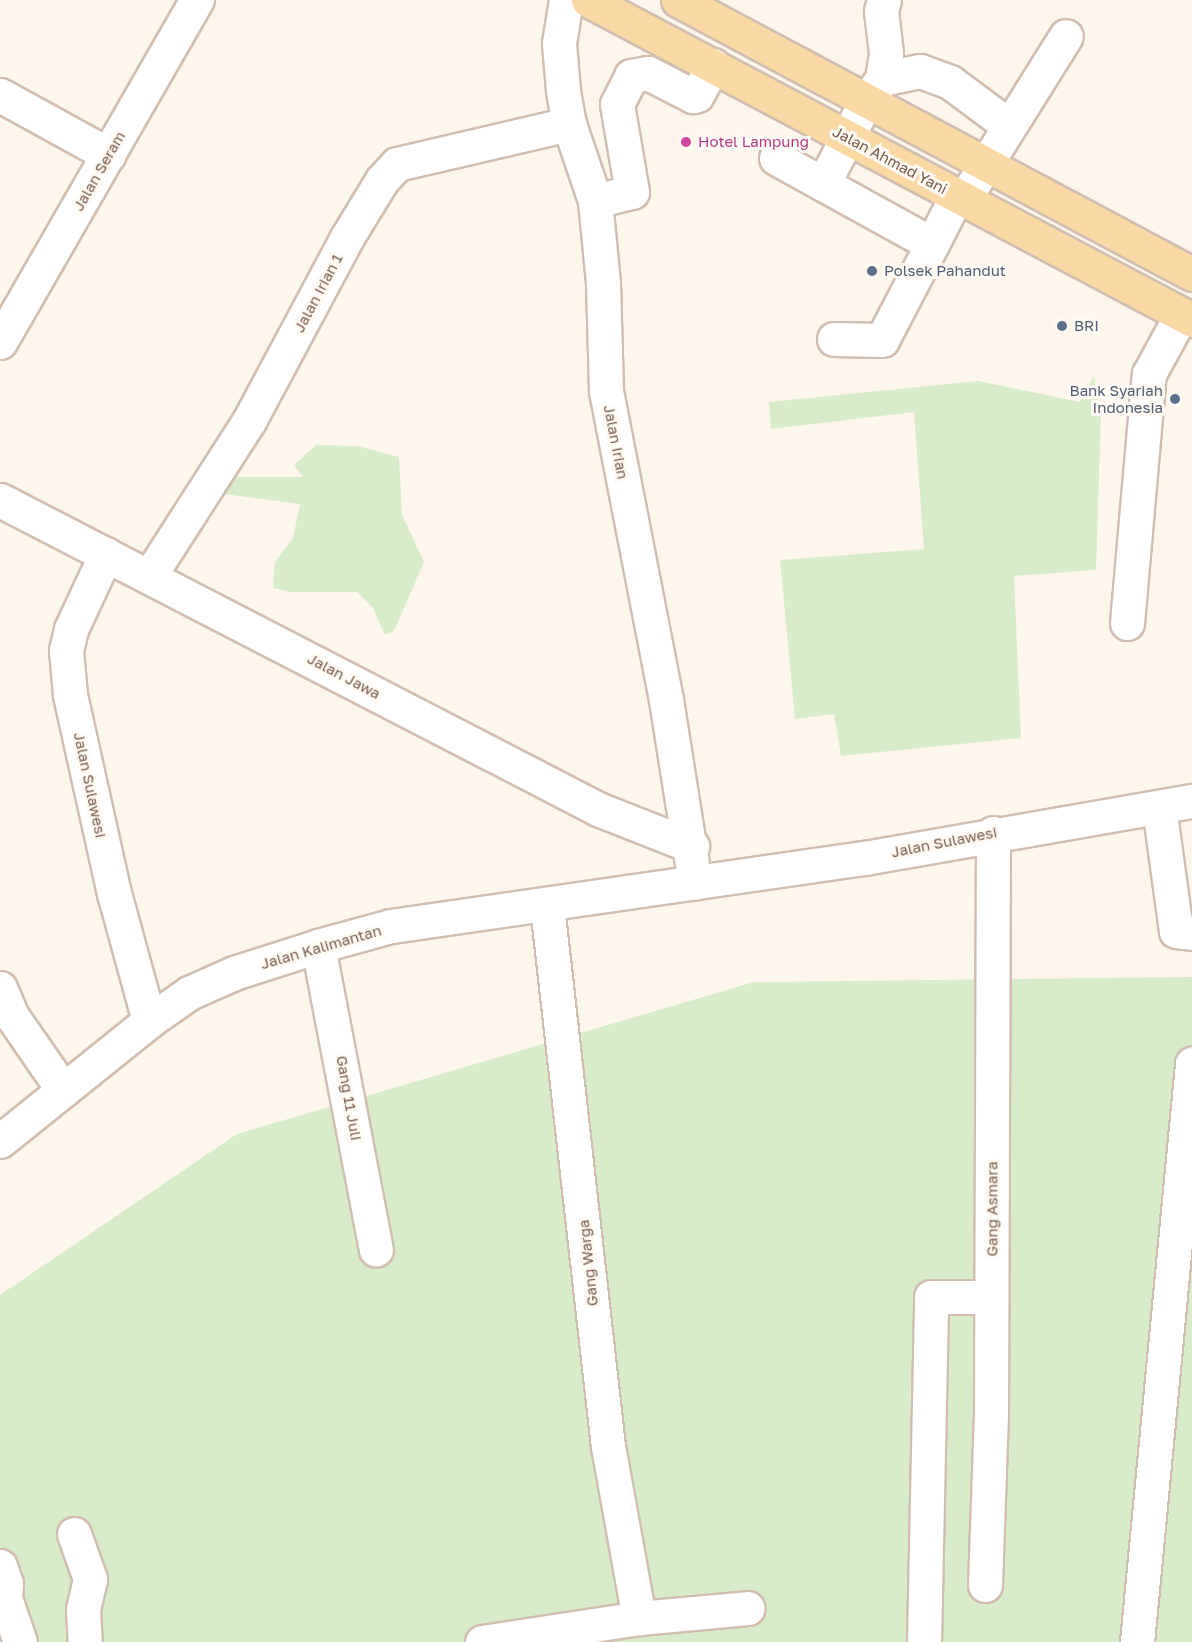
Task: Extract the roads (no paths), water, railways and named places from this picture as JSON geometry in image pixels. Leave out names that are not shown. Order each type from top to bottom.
[{"type":"main road","name":"Jalan Ahmad Yani","points":[[588,0],[1186,317]]},
{"type":"main road","points":[[678,0],[874,90],[983,164],[1192,274]]},
{"type":"street","name":"Jalan Seram","points":[[0,342],[197,0]]},
{"type":"street","name":"Jalan Irian","points":[[566,0],[559,43],[569,124],[595,201],[603,283],[606,391],[692,846],[695,883]]},
{"type":"street","points":[[823,184],[874,90],[886,53],[881,11],[884,0]]},
{"type":"street","points":[[834,339],[882,340],[932,244],[1066,36]]},
{"type":"street","points":[[595,201],[632,192],[616,104],[631,76],[648,73],[693,96],[697,95],[714,65]]},
{"type":"street","points":[[874,90],[920,71],[950,82],[1008,125]]},
{"type":"street","points":[[0,95],[109,155]]},
{"type":"street","name":"Jalan Irian 1","points":[[150,575],[249,421],[346,239],[382,180],[397,164],[415,156],[569,124]]},
{"type":"street","points":[[776,158],[932,244]]},
{"type":"street","points":[[1127,622],[1149,374],[1186,317]]},
{"type":"street","name":"Jalan Jawa","points":[[0,500],[150,575],[600,810],[692,846]]},
{"type":"street","name":"Jalan Sulawesi","points":[[106,554],[71,629],[66,650],[70,695],[114,893],[149,1021]]},
{"type":"street","name":"Jalan Sulawesi","points":[[695,883],[865,858],[993,832],[1192,801]]},
{"type":"street","points":[[1159,807],[1176,931],[1192,933]]},
{"type":"street","name":"Gang Asmara","points":[[985,1585],[991,1297],[993,832]]},
{"type":"street","name":"Jalan Kalimantan","points":[[0,1142],[149,1021],[189,993],[234,973],[391,926],[547,906],[695,883]]},
{"type":"street","name":"Gang Warga","points":[[547,906],[608,1446],[639,1618]]},
{"type":"street","name":"Gang 11 Juli","points":[[318,946],[376,1250]]},
{"type":"street","points":[[0,988],[12,1016],[63,1090]]},
{"type":"street","points":[[1137,1642],[1192,1064]]},
{"type":"street","points":[[924,1642],[931,1297],[991,1297]]},
{"type":"street","points":[[74,1534],[90,1579],[83,1609],[85,1642]]},
{"type":"street","points":[[0,1566],[6,1584],[5,1598],[21,1642]]},
{"type":"street","points":[[482,1642],[537,1639],[639,1618],[748,1608]]},
{"type":"place","name":"Hotel Lampung","points":[[686,142]]},
{"type":"place","name":"Polsek Pahandut","points":[[872,271]]},
{"type":"place","name":"BRI","points":[[1062,326]]},
{"type":"place","name":"Bank Syariah Indonesia","points":[[1175,399]]}]
